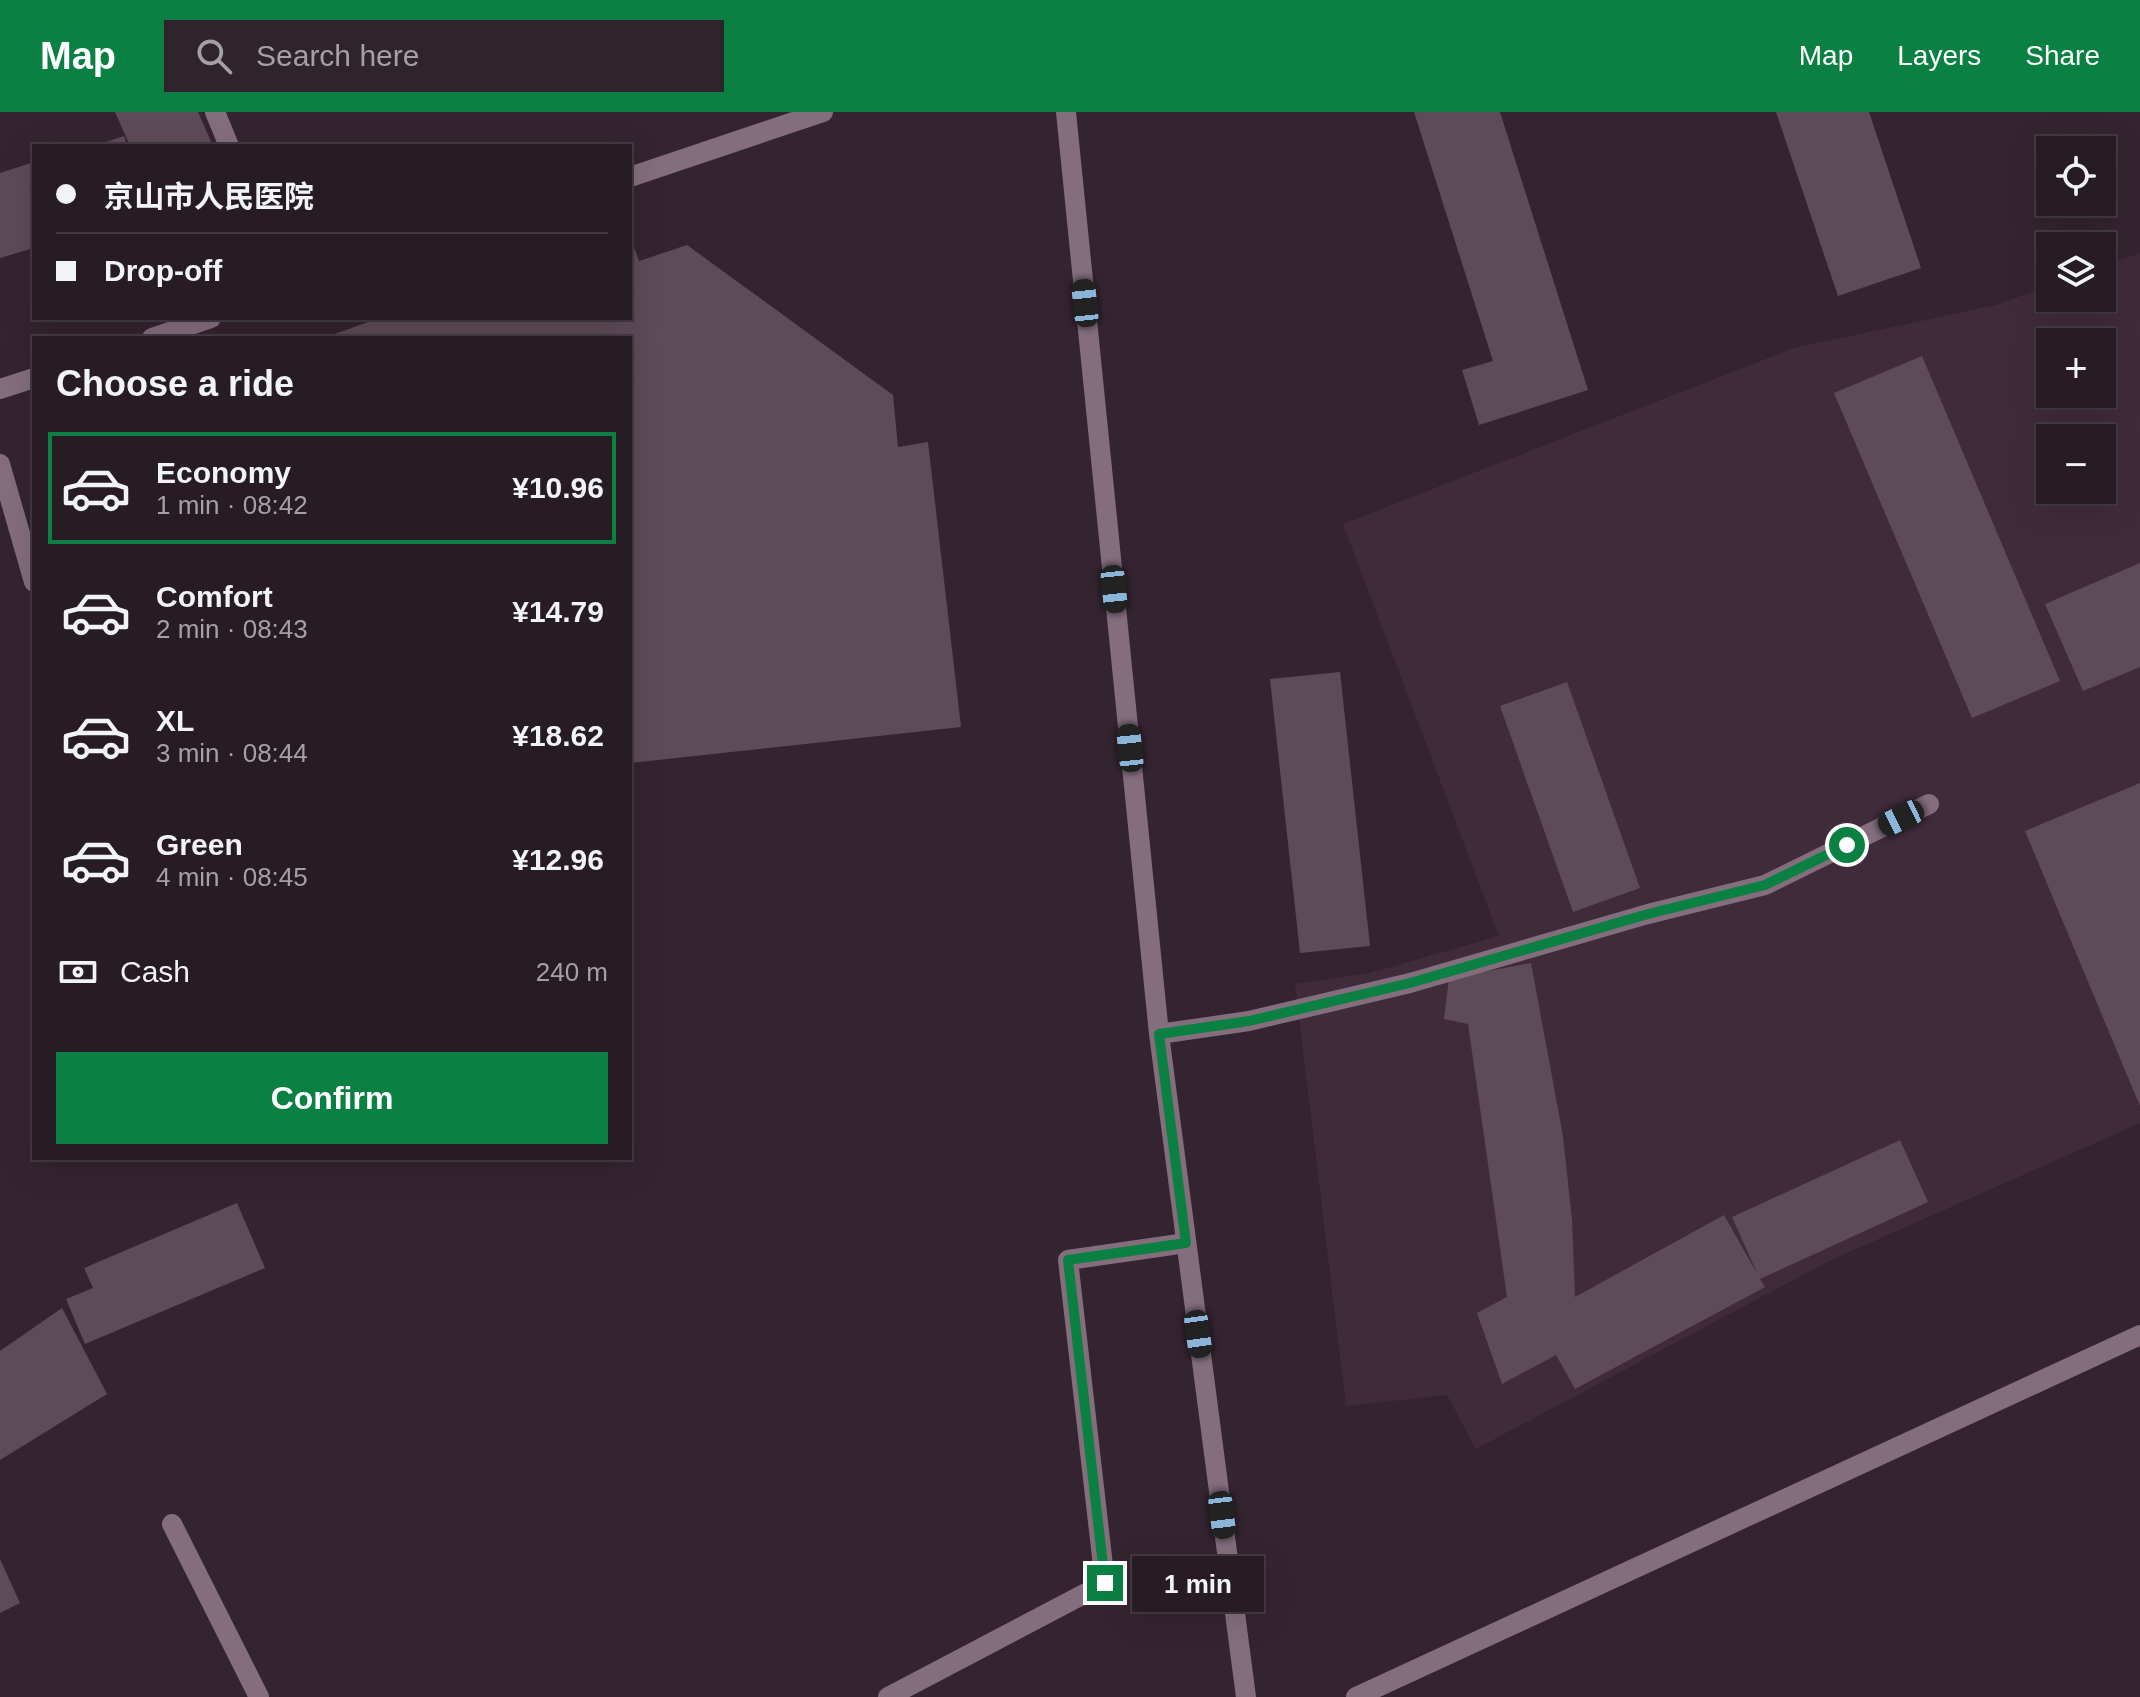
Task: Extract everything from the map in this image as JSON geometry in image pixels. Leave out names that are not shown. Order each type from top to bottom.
[{"type":"street","points":[[215,112],[228,144]]},
{"type":"street","points":[[632,176],[823,112]]},
{"type":"street","points":[[1066,112],[1159,1034],[1246,1697]]},
{"type":"street","points":[[158,336],[205,320]]},
{"type":"street","points":[[0,389],[32,379]]},
{"type":"street","points":[[0,464],[32,575]]},
{"type":"street","points":[[1159,1034],[1249,1021],[1410,983],[1648,914],[1765,885],[1929,804]]},
{"type":"street","points":[[888,1697],[1105,1583],[1068,1260],[1186,1243]]},
{"type":"street","points":[[1356,1697],[2140,1335]]},
{"type":"street","points":[[172,1524],[259,1697]]},
{"type":"shaded area","points":[[2140,253],[2140,1123],[1829,1261],[1476,1449],[1447,1395],[1346,1406],[1295,984],[1370,973],[1499,936],[1343,524],[1794,348],[1996,305],[2036,290],[2036,312],[2116,312],[2116,261]]},
{"type":"building","points":[[115,112],[198,112],[212,144],[129,144]]},
{"type":"building","points":[[1414,112],[1500,112],[1588,390],[1479,425],[1462,370],[1493,361]]},
{"type":"building","points":[[1776,112],[1869,112],[1921,268],[1838,296]]},
{"type":"building","points":[[124,136],[126,144],[100,144]]},
{"type":"building","points":[[32,163],[32,249],[0,258],[0,173]]},
{"type":"building","points":[[632,242],[639,261],[687,245],[893,395],[898,447],[928,442],[961,727],[632,763],[632,336],[330,336],[374,320],[632,320]]},
{"type":"building","points":[[1922,356],[2060,681],[1972,718],[1834,393]]},
{"type":"building","points":[[2140,563],[2140,667],[2083,691],[2045,604]]},
{"type":"building","points":[[1340,672],[1370,946],[1300,953],[1270,679]]},
{"type":"building","points":[[1567,682],[1640,888],[1573,912],[1500,706]]},
{"type":"building","points":[[2140,783],[2140,1106],[2025,831]]},
{"type":"building","points":[[1531,963],[1563,1136],[1572,1220],[1575,1297],[1724,1215],[1758,1275],[1732,1217],[1900,1140],[1928,1202],[1760,1279],[1765,1287],[1575,1389],[1556,1355],[1502,1384],[1477,1313],[1507,1297],[1468,1024],[1444,1019],[1449,978]]},
{"type":"building","points":[[237,1203],[265,1268],[85,1344],[66,1299],[93,1288],[84,1268]]},
{"type":"building","points":[[62,1308],[107,1394],[0,1460],[0,1351]]},
{"type":"building","points":[[0,1559],[20,1603],[0,1613]]},
{"type":"route","points":[[1105,1583],[1068,1260],[1186,1243],[1159,1034],[1249,1021],[1410,983],[1648,914],[1765,885],[1847,845]]}]
